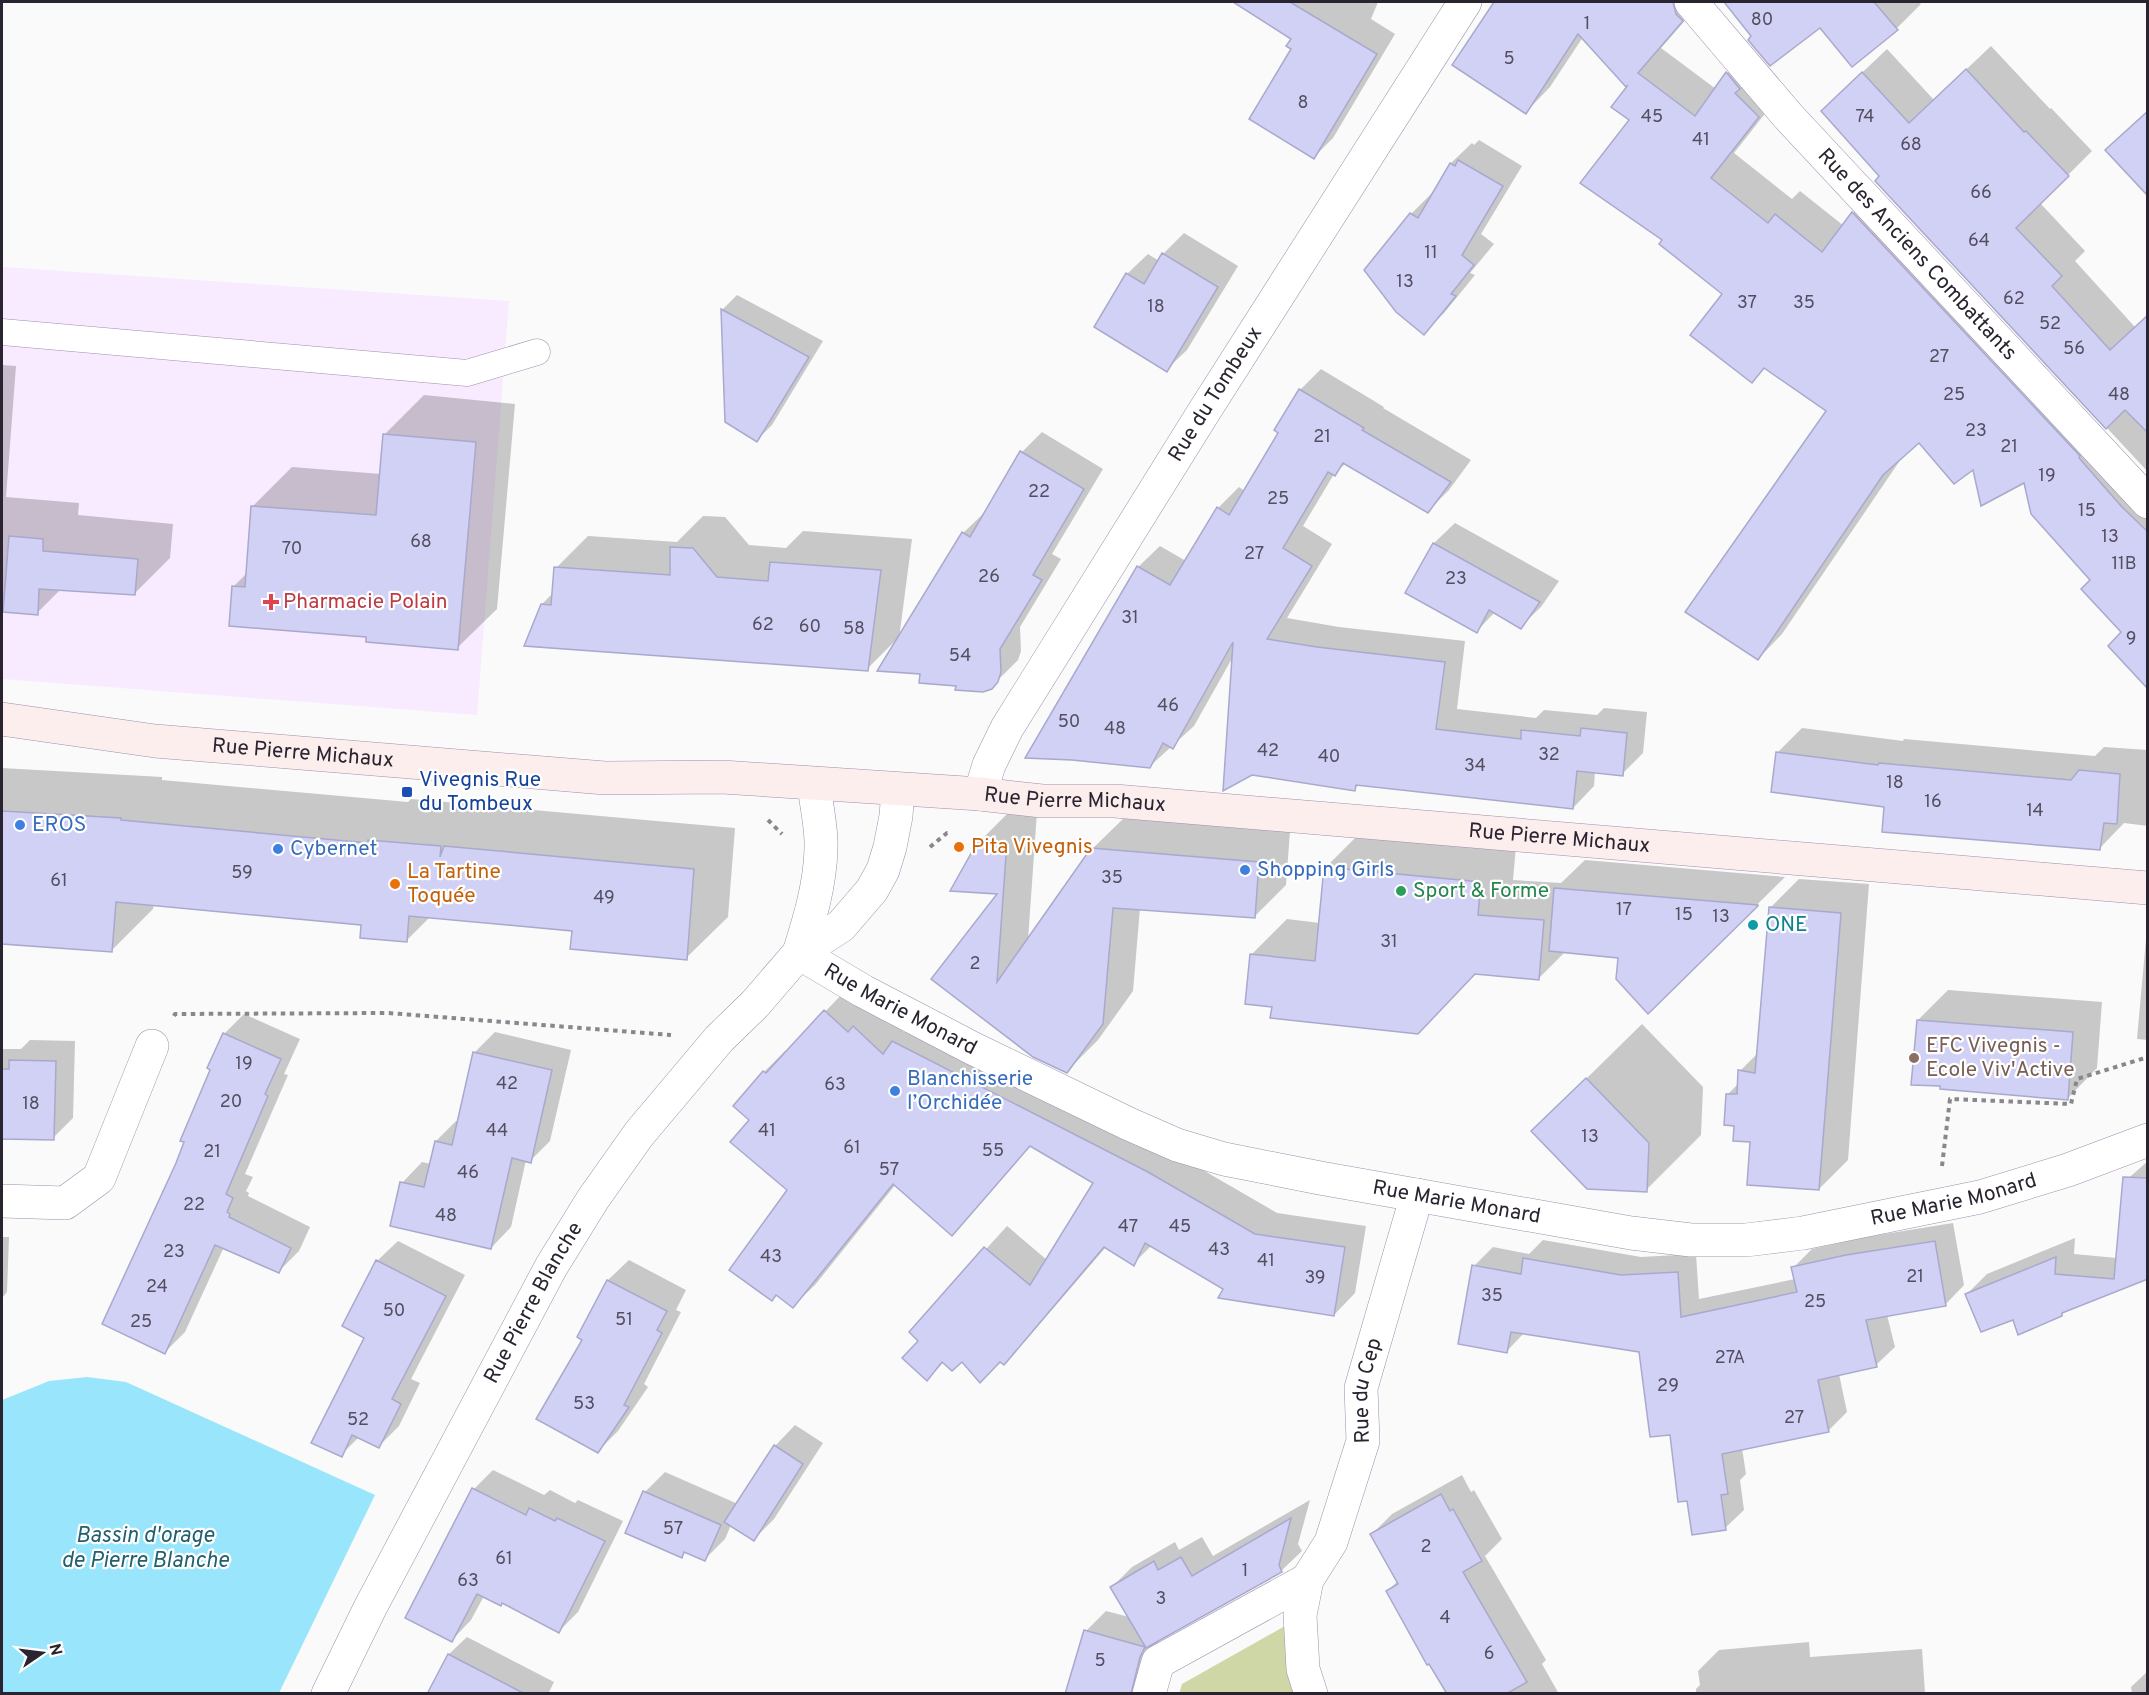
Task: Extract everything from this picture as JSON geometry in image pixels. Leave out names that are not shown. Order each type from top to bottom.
[{"type":"main road","name":"Rue Pierre Michaux","points":[[2,719],[155,741],[436,765],[605,777],[722,777],[980,794],[1042,801],[1115,801],[2148,888]]},
{"type":"street","name":"Rue du Tombeux","points":[[980,794],[989,765],[1007,728],[1205,410],[1465,2]]},
{"type":"street","name":"Rue des Anciens Combattants","points":[[1691,2],[1788,116],[2148,502]]},
{"type":"street","name":"Rue Pierre Blanche","points":[[799,952],[812,911],[819,876],[821,846],[814,784]]},
{"type":"street","name":"Rue Pierre Blanche","points":[[328,1694],[370,1608],[551,1267],[593,1199],[639,1134],[719,1039],[755,1004],[799,952],[841,926],[872,890],[883,870],[890,847],[898,790]]},
{"type":"street","name":"Rue Marie Monard","points":[[799,952],[863,991],[972,1048],[1129,1125],[1177,1145],[1224,1159],[1631,1233],[1691,1240],[1746,1240],[1803,1233],[1980,1197],[2068,1170],[2148,1140]]},
{"type":"street","points":[[2,1201],[64,1203],[99,1178],[153,1046]]},
{"type":"street","name":"Rue du Cep","points":[[1311,1694],[1303,1669],[1300,1616],[1307,1580],[1331,1542],[1363,1441],[1361,1388],[1417,1195]]},
{"type":"street","name":"Rue du Cep","points":[[1149,1694],[1158,1662],[1307,1580]]},
{"type":"lane","points":[[2,332],[467,373],[537,352]]},
{"type":"path","points":[[760,817],[769,820],[782,833],[785,842]]},
{"type":"path","points":[[153,1046],[175,1014],[388,1013],[719,1039]]},
{"type":"path","points":[[1932,1208],[1927,1183],[1940,1178],[1950,1099],[2071,1104],[2077,1079],[2148,1057]]},
{"type":"shaded area","points":[[2,267],[509,301],[477,715],[2,679]]},
{"type":"green space","points":[[1285,1626],[1296,1693],[1179,1694],[1182,1684]]},
{"type":"water","name":"Bassin d'orage de Pierre Blanche","points":[[87,1377],[126,1382],[375,1495],[279,1693],[2,1693],[2,1400],[49,1381]]},
{"type":"building","points":[[1233,2],[1290,2],[1377,54],[1314,159],[1249,119],[1291,49],[1286,46],[1291,39]]},
{"type":"building","points":[[1494,2],[1673,2],[1676,14],[1683,21],[1638,73],[1695,116],[1726,72],[1740,89],[1735,93],[1759,117],[1711,178],[1768,223],[1775,214],[1822,252],[1852,212],[2080,456],[2079,458],[2121,506],[2148,532],[2148,689],[2108,646],[2121,632],[2081,589],[2090,580],[2031,514],[2024,483],[1981,506],[1973,470],[1954,484],[1919,443],[1883,475],[1758,660],[1685,612],[1826,411],[1764,368],[1752,383],[1690,335],[1722,294],[1659,244],[1662,240],[1580,183],[1629,120],[1611,107],[1628,85],[1626,87],[1578,34],[1526,114],[1452,65]]},
{"type":"building","points":[[1724,2],[1874,2],[1898,30],[1852,67],[1820,28],[1770,66],[1748,40],[1751,36]]},
{"type":"building","points":[[1966,69],[2024,132],[2026,131],[2069,176],[2016,228],[2062,276],[2052,286],[2110,350],[2148,315],[2148,433],[2125,410],[2106,429],[1875,181],[1879,176],[1821,111],[1862,72],[1909,123]]},
{"type":"building","points":[[2148,111],[2148,196],[2105,150]]},
{"type":"building","points":[[1458,160],[1503,186],[1462,255],[1474,265],[1451,294],[1456,296],[1424,335],[1396,312],[1364,270],[1410,213],[1418,218],[1450,163],[1455,166]]},
{"type":"building","points":[[1162,253],[1218,287],[1167,372],[1094,327],[1126,273],[1144,284]]},
{"type":"building","points":[[721,309],[809,357],[757,442],[725,422]]},
{"type":"building","points":[[1299,389],[1364,428],[1362,430],[1451,482],[1428,513],[1343,463],[1335,476],[1328,472],[1283,548],[1312,566],[1267,639],[1445,662],[1436,729],[1521,739],[1521,730],[1580,736],[1581,728],[1627,733],[1623,776],[1577,771],[1573,809],[1356,785],[1355,791],[1252,775],[1223,791],[1233,642],[1173,749],[1163,743],[1150,768],[1025,758],[1137,566],[1170,585],[1217,507],[1229,515],[1278,433],[1274,430]]},
{"type":"building","points":[[383,434],[476,442],[458,650],[366,642],[366,637],[229,626],[232,586],[245,587],[251,506],[376,515]]},
{"type":"building","points":[[1020,451],[1084,489],[1033,575],[1042,580],[1000,649],[1001,672],[998,682],[992,689],[983,692],[955,690],[956,686],[919,683],[920,674],[877,671],[962,532],[970,537]]},
{"type":"building","points":[[9,536],[43,539],[43,551],[138,559],[135,595],[39,589],[38,615],[3,612]]},
{"type":"building","points":[[1433,543],[1540,602],[1521,629],[1489,610],[1477,633],[1405,593]]},
{"type":"building","points":[[670,547],[693,548],[717,577],[768,581],[770,562],[881,570],[868,671],[524,646],[541,604],[551,605],[554,567],[670,575]]},
{"type":"building","points":[[1776,752],[1878,765],[1879,763],[2071,780],[2079,770],[2120,774],[2117,824],[2104,823],[2100,850],[1882,832],[1884,807],[1771,792]]},
{"type":"building","points":[[2,811],[121,818],[121,820],[368,843],[368,840],[441,846],[440,857],[444,846],[694,869],[687,960],[570,949],[572,931],[409,916],[407,942],[360,938],[361,925],[116,902],[112,952],[2,944]]},
{"type":"building","points":[[978,841],[1007,842],[997,982],[1091,848],[1259,862],[1255,918],[1113,908],[1103,1024],[1067,1073],[1033,1057],[931,979],[997,894],[950,891]]},
{"type":"building","points":[[1324,867],[1481,882],[1478,915],[1544,920],[1539,980],[1475,974],[1418,1034],[1270,1018],[1272,1007],[1245,1004],[1250,954],[1315,961]]},
{"type":"building","points":[[1554,888],[1758,906],[1648,1014],[1616,979],[1618,958],[1549,951]]},
{"type":"building","points":[[1769,907],[1841,913],[1819,1190],[1747,1185],[1750,1142],[1733,1141],[1734,1126],[1724,1125],[1726,1094],[1737,1094],[1738,1070],[1755,1073]]},
{"type":"building","points":[[824,1010],[848,1032],[853,1026],[883,1054],[892,1041],[1148,1172],[1255,1234],[1345,1247],[1334,1316],[1218,1298],[1223,1289],[1145,1243],[1134,1266],[1104,1247],[1004,1365],[1000,1362],[980,1383],[962,1362],[952,1371],[942,1362],[927,1381],[902,1358],[918,1341],[909,1332],[984,1247],[1030,1285],[1093,1183],[1030,1146],[952,1236],[893,1184],[793,1308],[776,1295],[772,1301],[729,1270],[787,1190],[730,1142],[749,1120],[733,1106],[763,1071],[766,1073]]},
{"type":"building","points":[[1917,1020],[2073,1032],[2068,1100],[1911,1085]]},
{"type":"building","points":[[223,1033],[281,1059],[265,1094],[268,1096],[226,1194],[233,1198],[227,1212],[230,1214],[229,1217],[291,1248],[279,1273],[215,1245],[165,1354],[102,1324],[176,1163],[184,1142],[180,1141],[210,1070],[207,1068]]},
{"type":"building","points":[[473,1052],[552,1070],[531,1163],[512,1158],[491,1249],[390,1226],[400,1182],[424,1187],[435,1141],[452,1145]]},
{"type":"building","points":[[9,1060],[56,1061],[54,1140],[2,1139],[2,1069],[9,1069]]},
{"type":"building","points":[[1586,1078],[1649,1143],[1647,1192],[1587,1189],[1531,1131]]},
{"type":"building","points":[[2123,1177],[2148,1178],[2148,1279],[2062,1313],[2062,1316],[2018,1335],[2013,1320],[1981,1332],[1965,1294],[2056,1257],[2055,1274],[2114,1279]]},
{"type":"building","points":[[1935,1241],[1946,1306],[1866,1320],[1877,1367],[1818,1380],[1829,1432],[1722,1454],[1728,1494],[1721,1495],[1726,1530],[1692,1535],[1687,1501],[1678,1502],[1670,1435],[1650,1437],[1639,1352],[1511,1332],[1507,1353],[1458,1344],[1472,1265],[1521,1274],[1523,1258],[1621,1275],[1678,1272],[1681,1317],[1797,1292],[1791,1267],[1846,1255]]},
{"type":"building","points":[[376,1260],[446,1296],[392,1399],[401,1404],[379,1448],[352,1435],[342,1457],[311,1443],[364,1338],[342,1326]]},
{"type":"building","points":[[607,1280],[667,1311],[657,1330],[662,1333],[624,1405],[629,1407],[598,1453],[536,1419],[582,1340],[577,1337]]},
{"type":"building","points":[[774,1445],[803,1464],[754,1541],[724,1522]]},
{"type":"building","points":[[472,1488],[526,1515],[529,1508],[555,1521],[557,1518],[605,1541],[559,1633],[502,1603],[501,1606],[477,1594],[452,1642],[405,1618]]},
{"type":"building","points":[[643,1491],[721,1525],[705,1561],[684,1552],[682,1558],[625,1533]]},
{"type":"building","points":[[1441,1494],[1450,1511],[1453,1509],[1482,1561],[1463,1572],[1527,1682],[1506,1694],[1447,1694],[1429,1664],[1427,1665],[1386,1591],[1398,1584],[1370,1534]]},
{"type":"building","points":[[1291,1518],[1279,1565],[1282,1572],[1146,1648],[1110,1587],[1154,1561],[1158,1570],[1181,1557],[1192,1576]]},
{"type":"building","points":[[1084,1630],[1145,1647],[1140,1657],[1131,1694],[1065,1694]]},
{"type":"building","points":[[448,1654],[525,1694],[427,1694]]},
{"type":"place","name":"Pharmacie Polain","points":[[271,602]]},
{"type":"place","name":"Vivegnis Rue du Tombeux","points":[[407,792]]},
{"type":"place","name":"EROS","points":[[20,825]]},
{"type":"place","name":"Pita Vivegnis","points":[[959,847]]},
{"type":"place","name":"Cybernet","points":[[278,849]]},
{"type":"place","name":"Shopping Girls","points":[[1245,870]]},
{"type":"place","name":"La Tartine Toquée","points":[[395,884]]},
{"type":"place","name":"Sport & Forme","points":[[1401,891]]},
{"type":"place","name":"ONE","points":[[1753,925]]},
{"type":"place","name":"EFC Vivegnis - Ecole Viv'Active","points":[[1914,1058]]},
{"type":"place","name":"Blanchisserie l’Orchidée","points":[[895,1091]]}]
